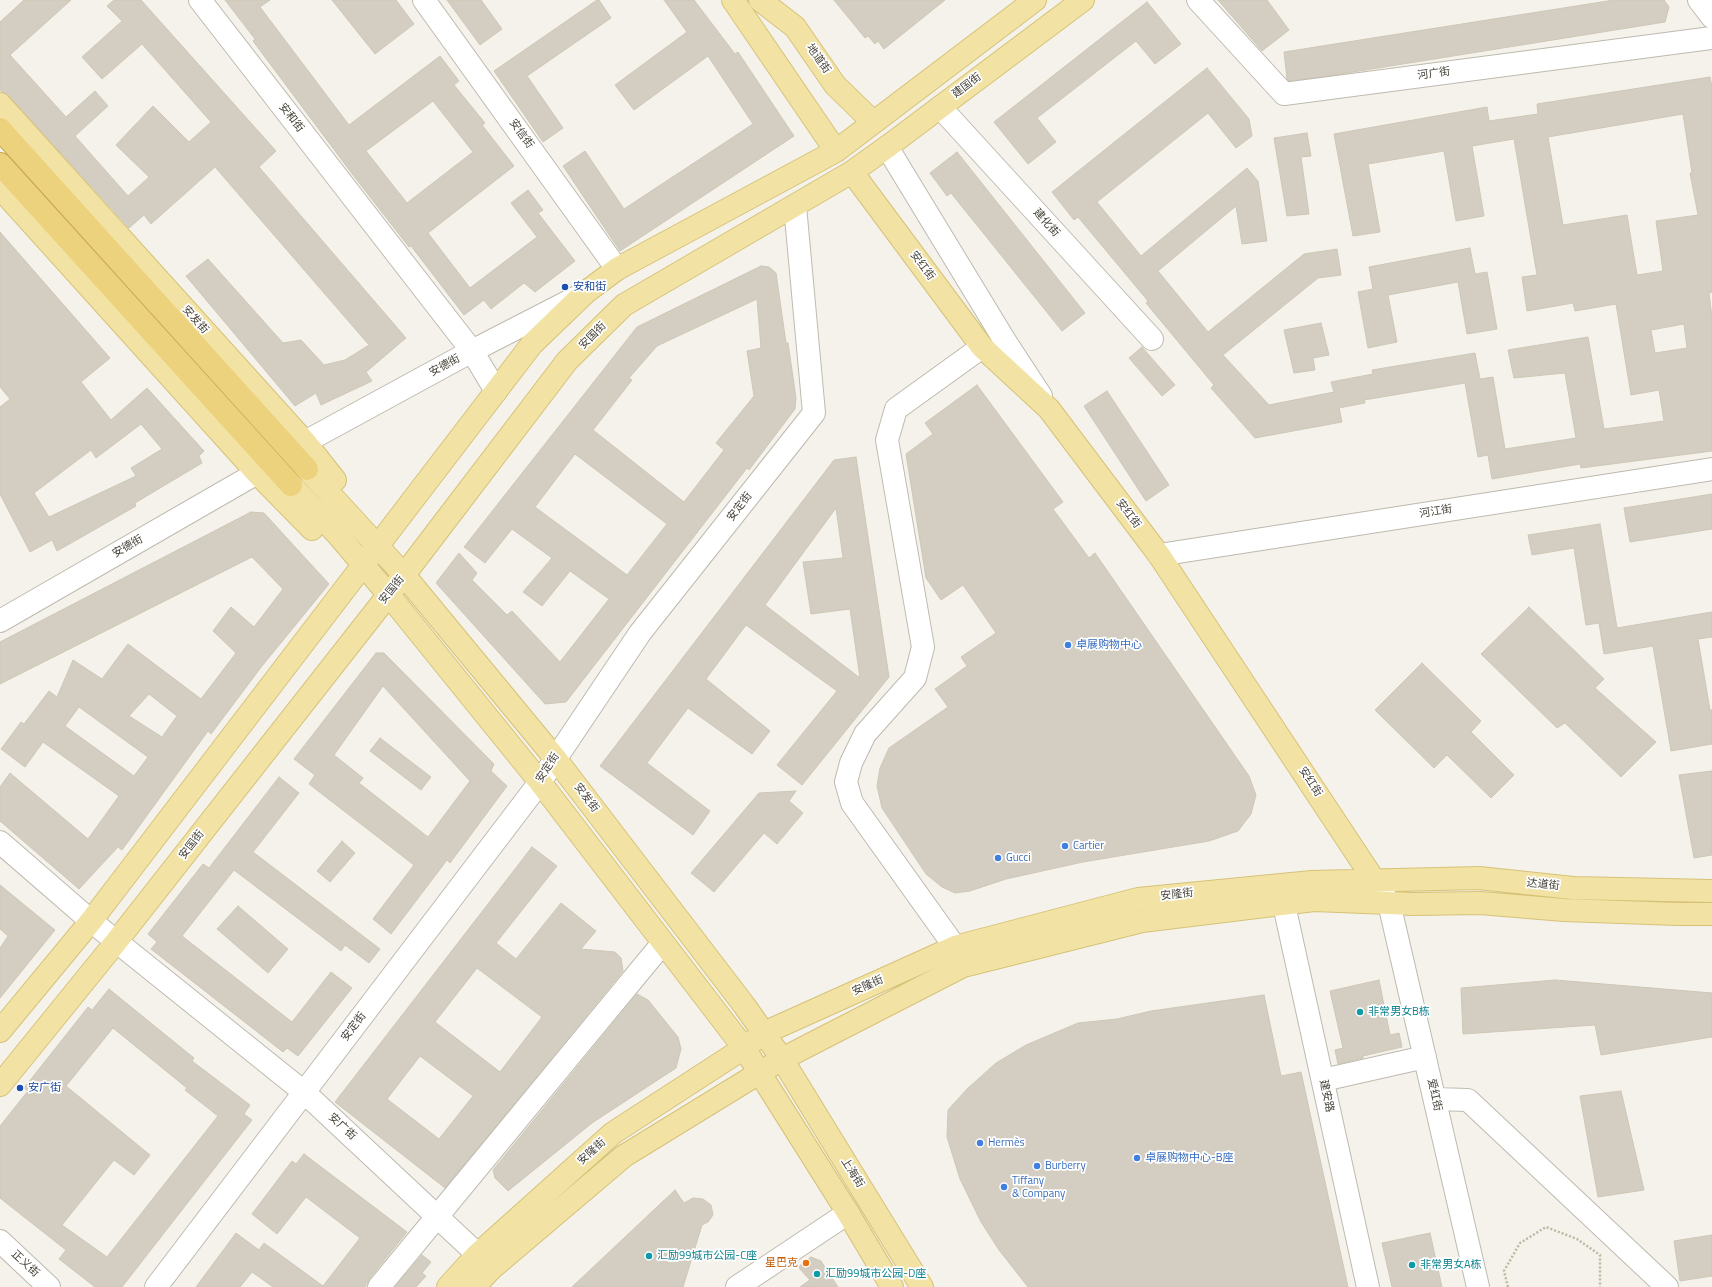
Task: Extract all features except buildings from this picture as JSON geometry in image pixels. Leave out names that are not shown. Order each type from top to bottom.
[{"type":"highway","name":"安发街","points":[[0,129],[307,469]]},
{"type":"highway","points":[[0,164],[291,485]]},
{"type":"main road","points":[[733,0],[836,151]]},
{"type":"main road","name":"地道街","points":[[760,0],[795,28],[836,85],[873,122]]},
{"type":"main road","points":[[0,1031],[91,921],[364,567],[378,546],[532,344],[586,292],[617,269],[836,151],[1035,0]]},
{"type":"main road","name":"建国街","points":[[852,172],[888,147],[1083,0]]},
{"type":"main road","name":"安发街","points":[[0,104],[305,442],[345,492],[378,546]]},
{"type":"main road","name":"安国街","points":[[0,1085],[116,942],[404,575],[567,361],[624,305],[852,172]]},
{"type":"main road","name":"安红街","points":[[852,172],[982,347],[1049,409],[1159,555],[1374,880]]},
{"type":"main road","points":[[0,188],[257,473],[311,529],[364,567]]},
{"type":"main road","name":"安发街","points":[[307,469],[404,575],[555,758],[764,1033],[782,1059]]},
{"type":"main road","points":[[291,485],[338,534],[540,782],[662,944],[744,1048],[848,1213],[892,1287]]},
{"type":"main road","name":"达道街","points":[[1374,880],[1479,878],[1573,888],[1712,891]]},
{"type":"main road","name":"安隆街","points":[[474,1287],[484,1261],[613,1134],[744,1048],[764,1033],[955,947],[1138,899],[1312,882],[1374,880]]},
{"type":"main road","name":"安隆街","points":[[448,1287],[624,1156],[782,1059],[963,966],[1142,921],[1284,905],[1314,900],[1389,903]]},
{"type":"main road","points":[[1389,903],[1480,903],[1564,910],[1712,914]]},
{"type":"main road","name":"上海街","points":[[782,1059],[922,1287]]},
{"type":"street","name":"安和街","points":[[200,0],[472,351],[496,391]]},
{"type":"street","name":"安信街","points":[[424,0],[617,269]]},
{"type":"street","name":"河广街","points":[[1198,0],[1284,94],[1712,38]]},
{"type":"street","points":[[1699,0],[1712,17]]},
{"type":"street","name":"建化街","points":[[940,107],[1152,339]]},
{"type":"street","points":[[888,147],[1005,341],[1049,409]]},
{"type":"street","name":"安定街","points":[[156,1287],[540,782],[640,633],[814,413],[795,206]]},
{"type":"street","name":"安德街","points":[[305,442],[472,351],[586,292]]},
{"type":"street","points":[[955,947],[852,803],[846,782],[851,763],[865,734],[915,678],[924,647],[887,440],[896,409],[982,347]]},
{"type":"street","name":"河江街","points":[[1159,555],[1712,469]]},
{"type":"street","name":"安德街","points":[[0,621],[257,473]]},
{"type":"street","name":"安广街","points":[[0,842],[116,942],[305,1093],[438,1216],[484,1261]]},
{"type":"street","name":"爱红街","points":[[1374,880],[1389,903],[1478,1287]]},
{"type":"street","name":"建安路","points":[[1284,905],[1368,1287]]},
{"type":"street","points":[[379,1287],[662,944]]},
{"type":"street","points":[[1322,1080],[1425,1057]]},
{"type":"street","points":[[1435,1099],[1468,1100],[1667,1287]]},
{"type":"street","points":[[744,1285],[848,1213]]},
{"type":"street","name":"正义街","points":[[0,1241],[49,1287]]},
{"type":"path","points":[[1508,1287],[1504,1271],[1520,1243],[1546,1227],[1577,1239],[1600,1255],[1600,1287]]},
{"type":"place","name":"安和街","points":[[565,287]]},
{"type":"place","name":"卓展购物中心","points":[[1068,645]]},
{"type":"place","name":"Cartier","points":[[1065,846]]},
{"type":"place","name":"Gucci","points":[[998,858]]},
{"type":"place","name":"非常男女B栋","points":[[1360,1012]]},
{"type":"place","name":"安广街","points":[[20,1088]]},
{"type":"place","name":"Hermès","points":[[980,1143]]},
{"type":"place","name":"卓展购物中心-B座","points":[[1137,1158]]},
{"type":"place","name":"Burberry","points":[[1037,1166]]},
{"type":"place","name":"Tiffany & Company","points":[[1004,1187]]},
{"type":"place","name":"汇励99城市公园-C座","points":[[649,1256]]},
{"type":"place","name":"星巴克","points":[[806,1263]]},
{"type":"place","name":"非常男女A栋","points":[[1412,1265]]},
{"type":"place","name":"汇励99城市公园-D座","points":[[817,1274]]}]
